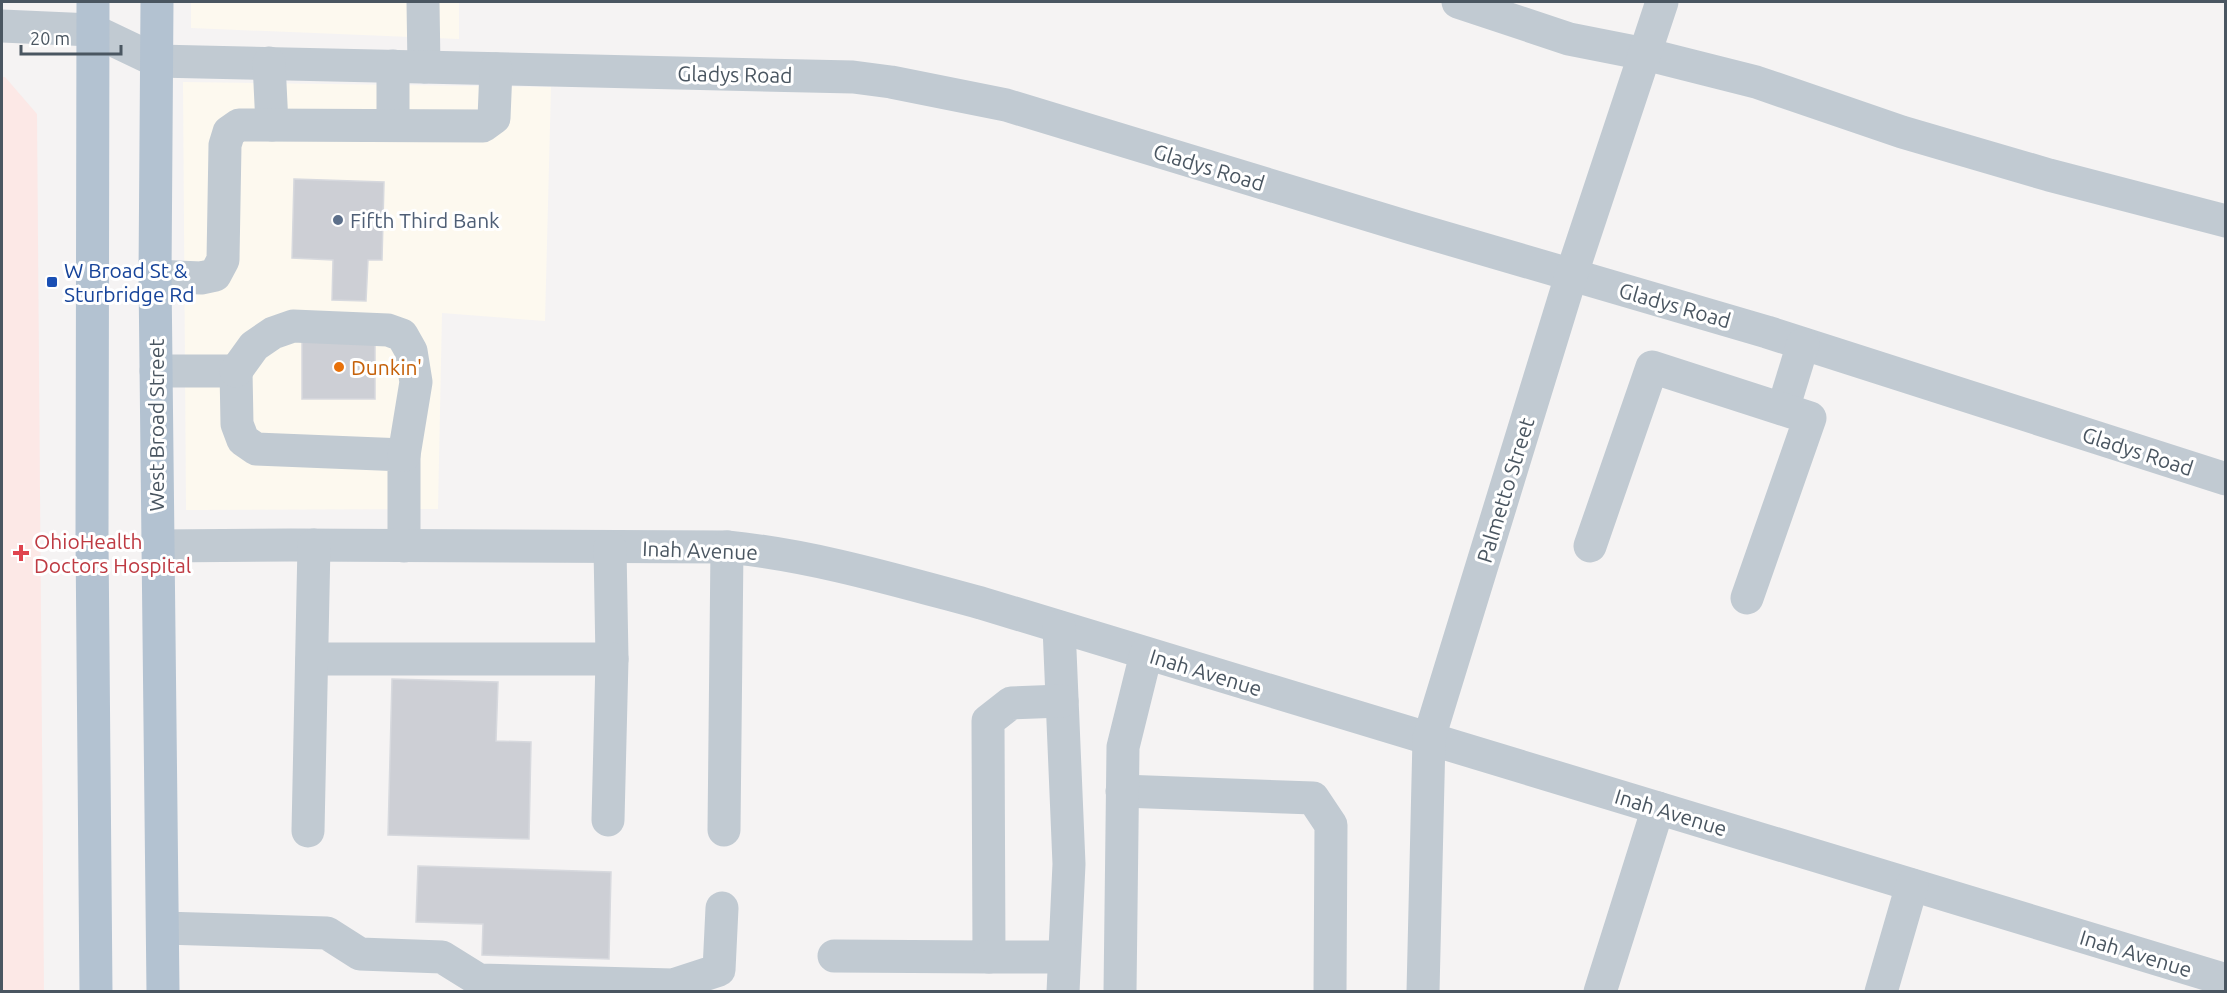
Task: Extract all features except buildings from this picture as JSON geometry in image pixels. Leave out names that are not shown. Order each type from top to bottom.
[{"type":"main road","name":"West Broad Street","points":[[157,2],[155,276],[163,992]]},
{"type":"main road","points":[[92,16],[92,538],[96,992]]},
{"type":"street","points":[[393,125],[423,2]]},
{"type":"street","points":[[1458,2],[1569,39],[1645,54],[1756,82],[1902,132],[2049,175],[2226,221]]},
{"type":"street","name":"Palmetto Street","points":[[1422,992],[1429,738],[1571,276],[1662,2]]},
{"type":"street","points":[[2,26],[92,16],[157,61]]},
{"type":"street","name":"Gladys Road","points":[[157,61],[853,77],[891,82],[1006,105],[1803,344],[2226,479]]},
{"type":"street","points":[[269,63],[272,125]]},
{"type":"street","points":[[155,276],[201,278],[215,274],[223,260],[225,145],[229,132],[239,125],[483,126],[495,118],[496,69]]},
{"type":"street","points":[[404,455],[256,449],[243,440],[237,424],[236,371],[254,346],[273,333],[293,326],[388,330],[402,335],[411,351],[416,382],[404,455],[404,546]]},
{"type":"street","points":[[1784,409],[1803,344]]},
{"type":"street","points":[[1590,546],[1652,367],[1784,409],[1810,418],[1747,598]]},
{"type":"street","points":[[156,371],[236,371]]},
{"type":"street","points":[[308,831],[314,545]]},
{"type":"street","name":"Inah Avenue","points":[[157,546],[728,547],[879,575],[981,603],[2226,980]]},
{"type":"street","points":[[724,830],[728,547]]},
{"type":"street","points":[[608,820],[612,659],[610,548]]},
{"type":"street","points":[[1059,627],[1069,864],[1063,992]]},
{"type":"street","points":[[1120,992],[1123,747],[1146,654]]},
{"type":"street","points":[[312,659],[612,659]]},
{"type":"street","points":[[989,957],[988,721],[1011,703],[1062,701]]},
{"type":"street","points":[[1122,791],[1313,798],[1331,825],[1330,992]]},
{"type":"street","points":[[1606,990],[1658,808]]},
{"type":"street","points":[[1881,992],[1912,885]]},
{"type":"street","points":[[163,928],[327,933],[360,954],[442,957],[480,980],[673,985],[719,970],[722,908]]},
{"type":"street","points":[[834,956],[1064,957]]},
{"type":"shaded area","points":[[191,2],[459,2],[459,39],[191,28]]},
{"type":"shaded area","name":"OhioHealth Doctors Hospital","points":[[2,77],[5,77],[37,114],[44,992],[2,991]]},
{"type":"shaded area","points":[[183,82],[551,87],[545,321],[442,313],[438,509],[186,510]]},
{"type":"place","name":"Fifth Third Bank","points":[[338,220]]},
{"type":"place","name":"W Broad St & Sturbridge Rd","points":[[52,282]]},
{"type":"place","name":"Dunkin'","points":[[339,367]]},
{"type":"place","name":"OhioHealth Doctors Hospital","points":[[21,553]]}]
